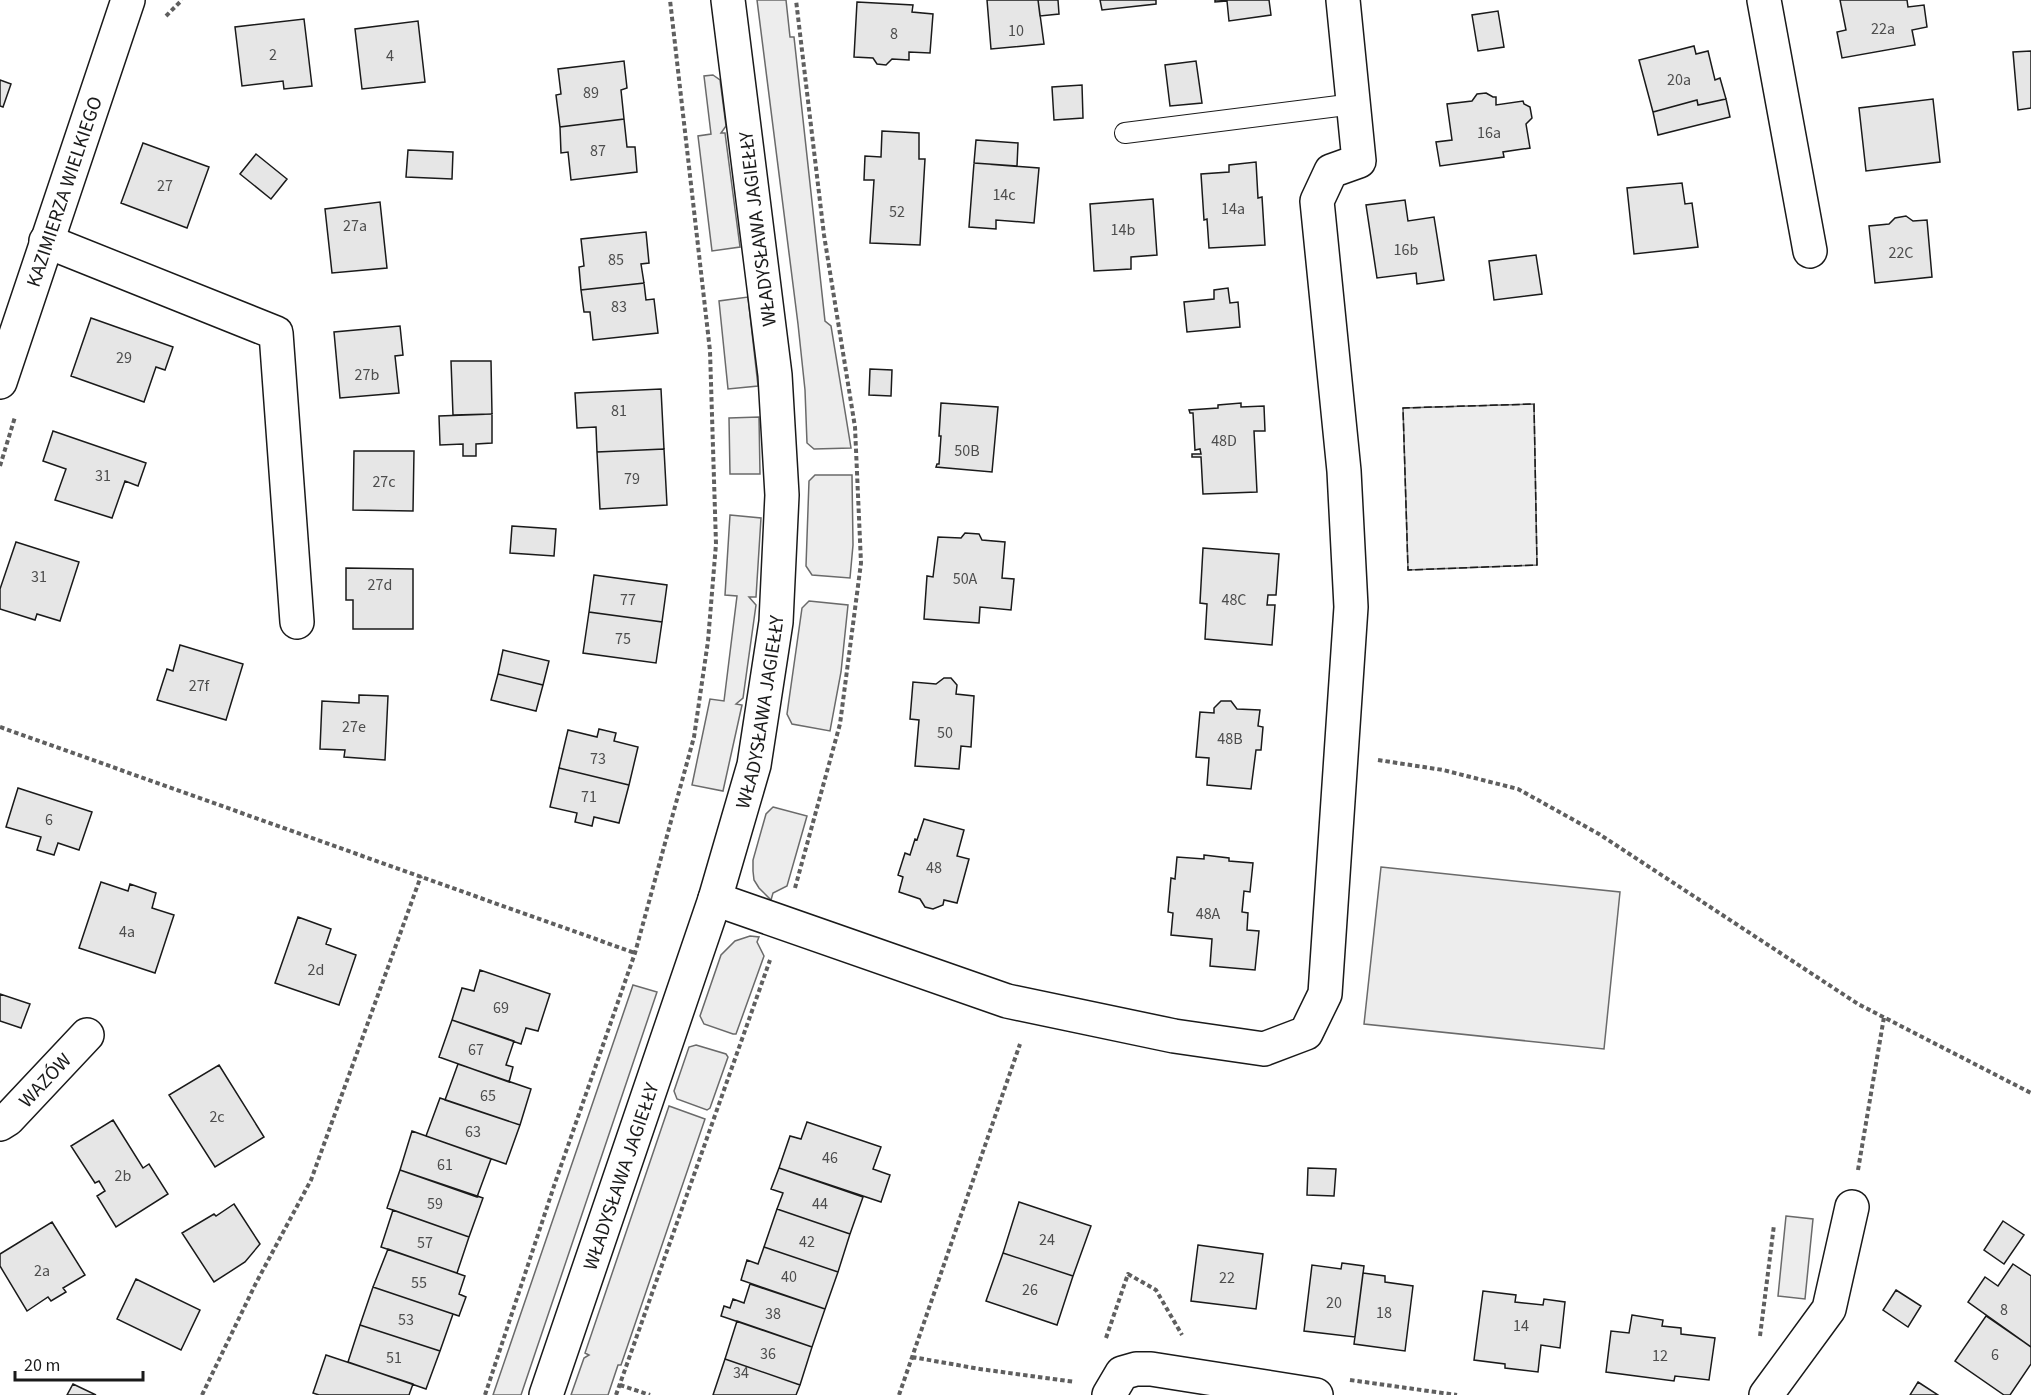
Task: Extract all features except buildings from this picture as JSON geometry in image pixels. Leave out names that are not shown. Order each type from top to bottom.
[{"type":"street","name":"KAZIMIERZA WIELKIEGO","points":[[0,382],[128,0]]},
{"type":"street","name":"WŁADYSŁAWA JAGIEŁŁY","points":[[546,1395],[715,899],[753,765],[776,622],[782,495],[774,375],[729,0]]},
{"type":"street","points":[[715,899],[1007,1001],[1174,1036],[1264,1049],[1306,1033],[1325,994],[1351,607],[1344,471],[1317,201],[1331,171],[1359,161],[1343,0]]},
{"type":"street","points":[[1764,0],[1810,251]]},
{"type":"street","points":[[46,241],[276,333],[297,622]]},
{"type":"street","name":"WAZÓW","points":[[0,1124],[8,1119],[87,1035]]},
{"type":"street","points":[[1766,1395],[1829,1309],[1852,1207]]},
{"type":"street","points":[[1109,1395],[1122,1373],[1136,1369],[1151,1369],[1316,1395]]},
{"type":"lane","points":[[1125,133],[1354,104]]},
{"type":"path","points":[[485,1395],[555,1183],[635,953],[694,737],[708,640],[716,544],[710,351],[670,0]]},
{"type":"path","points":[[0,727],[635,953]]},
{"type":"path","points":[[1341,755],[1443,770],[1518,789],[1599,834],[1858,1004],[2031,1093]]},
{"type":"path","points":[[202,1395],[256,1283],[311,1180],[421,876]]},
{"type":"path","points":[[899,1395],[1023,1033],[1029,1005]]},
{"type":"path","points":[[1852,1207],[1884,1017]]},
{"type":"path","points":[[1760,1340],[1774,1225]]},
{"type":"path","points":[[912,1356],[980,1369],[1078,1383]]},
{"type":"path","points":[[620,1385],[650,1395]]},
{"type":"shaded area","points":[[757,0],[786,0],[790,37],[794,37],[825,321],[831,326],[851,448],[814,449],[807,443],[805,390],[798,324]]},
{"type":"shaded area","points":[[713,75],[720,80],[726,126],[721,133],[725,133],[740,247],[712,251],[698,136],[711,134],[704,76]]},
{"type":"shaded area","points":[[748,297],[758,386],[728,389],[719,301]]},
{"type":"shaded area","points":[[1534,404],[1537,565],[1408,570],[1403,408]]},
{"type":"shaded area","points":[[759,417],[760,474],[730,474],[729,418]]},
{"type":"shaded area","points":[[815,475],[852,475],[853,545],[850,578],[812,575],[806,566],[809,481]]},
{"type":"shaded area","points":[[730,515],[761,518],[756,597],[749,597],[756,605],[743,698],[736,704],[742,705],[723,791],[692,785],[710,699],[724,701],[737,596],[725,595]]},
{"type":"shaded area","points":[[809,601],[848,605],[841,672],[830,731],[792,724],[787,714],[802,608]]},
{"type":"shaded area","points":[[773,807],[807,816],[787,886],[773,893],[771,900],[754,880],[753,860],[766,814]]},
{"type":"shaded area","points":[[1381,867],[1620,892],[1604,1049],[1364,1024]]},
{"type":"shaded area","points":[[750,936],[759,937],[757,942],[764,956],[736,1034],[733,1034],[704,1024],[700,1016],[721,955],[735,941]]},
{"type":"shaded area","points":[[633,985],[657,992],[521,1395],[493,1395]]},
{"type":"shaded area","points":[[696,1045],[726,1054],[728,1057],[710,1108],[707,1110],[677,1099],[674,1091],[689,1047]]},
{"type":"shaded area","points":[[669,1106],[705,1119],[621,1365],[618,1365],[608,1395],[571,1395],[584,1358],[589,1355],[585,1353]]},
{"type":"shaded area","points":[[1786,1216],[1813,1219],[1805,1299],[1778,1296]]},
{"type":"fence","points":[[1534,404],[1537,565],[1408,570],[1403,408],[1534,404]]}]
